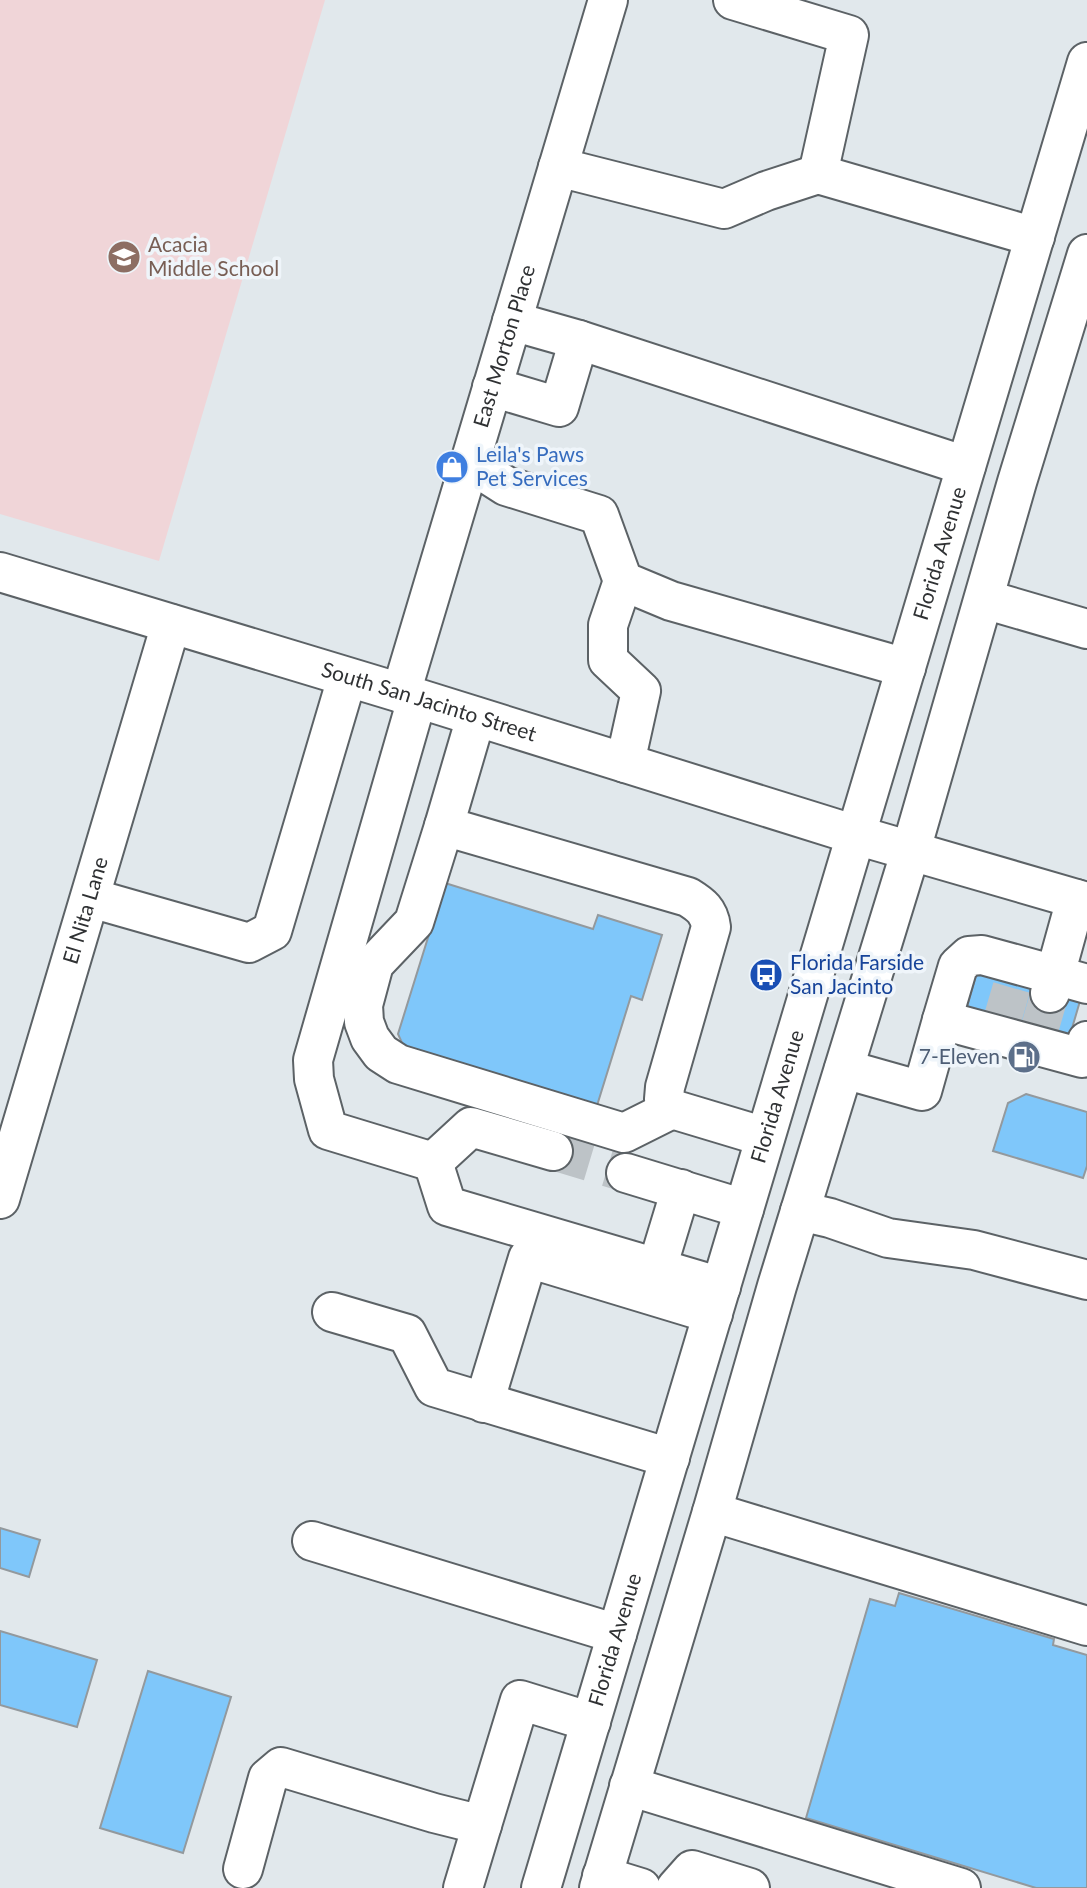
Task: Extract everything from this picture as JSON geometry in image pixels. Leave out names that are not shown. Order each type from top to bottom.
[{"type":"main road","name":"East Morton Place","points":[[433,1162],[328,1130],[314,1079],[313,1060],[470,463],[608,0]]},
{"type":"main road","points":[[733,0],[849,36],[818,174]]},
{"type":"main road","name":"Florida Avenue","points":[[541,1888],[1087,62]]},
{"type":"main road","points":[[558,167],[724,209],[766,191],[818,174],[1035,237]]},
{"type":"main road","points":[[641,1888],[600,1882],[800,1211],[911,850],[1087,254]]},
{"type":"main road","points":[[512,321],[579,340],[966,466]]},
{"type":"main road","points":[[492,387],[559,407],[579,340]]},
{"type":"main road","points":[[470,463],[506,486],[599,515],[623,581],[608,625],[608,660],[641,691],[625,763]]},
{"type":"main road","name":"South San Jacinto Street","points":[[0,572],[856,835],[1082,901]]},
{"type":"main road","points":[[623,581],[671,601],[906,668]]},
{"type":"main road","points":[[984,599],[1087,629]]},
{"type":"main road","name":"El Nita Lane","points":[[0,1199],[9,1137],[90,898],[171,624]]},
{"type":"main road","points":[[90,898],[249,943],[272,930],[347,678]]},
{"type":"main road","points":[[476,717],[414,922],[374,964],[363,1005],[364,1022],[370,1038],[381,1053],[398,1064],[624,1133],[671,1109]]},
{"type":"main road","points":[[444,825],[688,897],[704,907],[710,917],[711,927],[665,1087],[664,1099],[671,1109],[765,1137]]},
{"type":"main road","points":[[844,1069],[922,1091],[958,966],[968,957],[982,955],[1015,974],[1064,984],[1082,901]]},
{"type":"main road","points":[[942,1020],[1036,1040],[1082,1058],[1087,1041]]},
{"type":"main road","points":[[553,1151],[471,1127],[433,1162],[447,1206],[657,1268],[717,1300]]},
{"type":"main road","points":[[626,1173],[744,1209]]},
{"type":"main road","points":[[657,1268],[681,1189]]},
{"type":"main road","points":[[800,1211],[830,1218],[888,1238],[974,1250],[1087,1280]]},
{"type":"main road","points":[[484,1403],[528,1258],[717,1300]]},
{"type":"main road","points":[[332,1312],[407,1334],[434,1387],[670,1458]]},
{"type":"main road","points":[[712,1512],[1087,1626]]},
{"type":"main road","points":[[312,1541],[617,1634]]},
{"type":"main road","points":[[463,1888],[520,1700],[591,1722]]},
{"type":"main road","points":[[243,1869],[268,1778],[281,1767],[434,1814],[482,1825]]},
{"type":"main road","points":[[629,1786],[961,1888]]},
{"type":"main road","points":[[676,1888],[692,1870],[750,1888]]},
{"type":"shaded area","name":"Acacia Middle School","points":[[0,0],[325,0],[159,561],[0,514]]},
{"type":"building","points":[[445,883],[593,929],[598,915],[662,935],[642,1000],[631,996],[595,1112],[407,1054],[398,1034]]},
{"type":"building","points":[[977,972],[1080,1001],[1068,1042],[965,1014]]},
{"type":"building","points":[[1026,1094],[1087,1112],[1087,1166],[1083,1178],[993,1151],[1008,1103]]},
{"type":"building","points":[[0,1528],[40,1540],[29,1577],[0,1568]]},
{"type":"building","points":[[899,1593],[1054,1639],[1053,1645],[1087,1655],[1087,1888],[1036,1888],[806,1818],[870,1599],[895,1606]]},
{"type":"building","points":[[0,1631],[97,1660],[77,1727],[0,1705]]},
{"type":"building","points":[[148,1671],[231,1697],[183,1853],[100,1828]]},
{"type":"tunnel","points":[[1001,1024],[1013,983]]},
{"type":"tunnel","points":[[1038,1034],[1050,993]]},
{"type":"tunnel","points":[[553,1151],[626,1173]]},
{"type":"place","name":"Acacia Middle School","points":[[124,257]]},
{"type":"place","name":"Leila's Paws Pet Services","points":[[452,467]]},
{"type":"place","name":"Florida Farside San Jacinto","points":[[766,975]]},
{"type":"place","name":"7-Eleven","points":[[1024,1057]]}]
